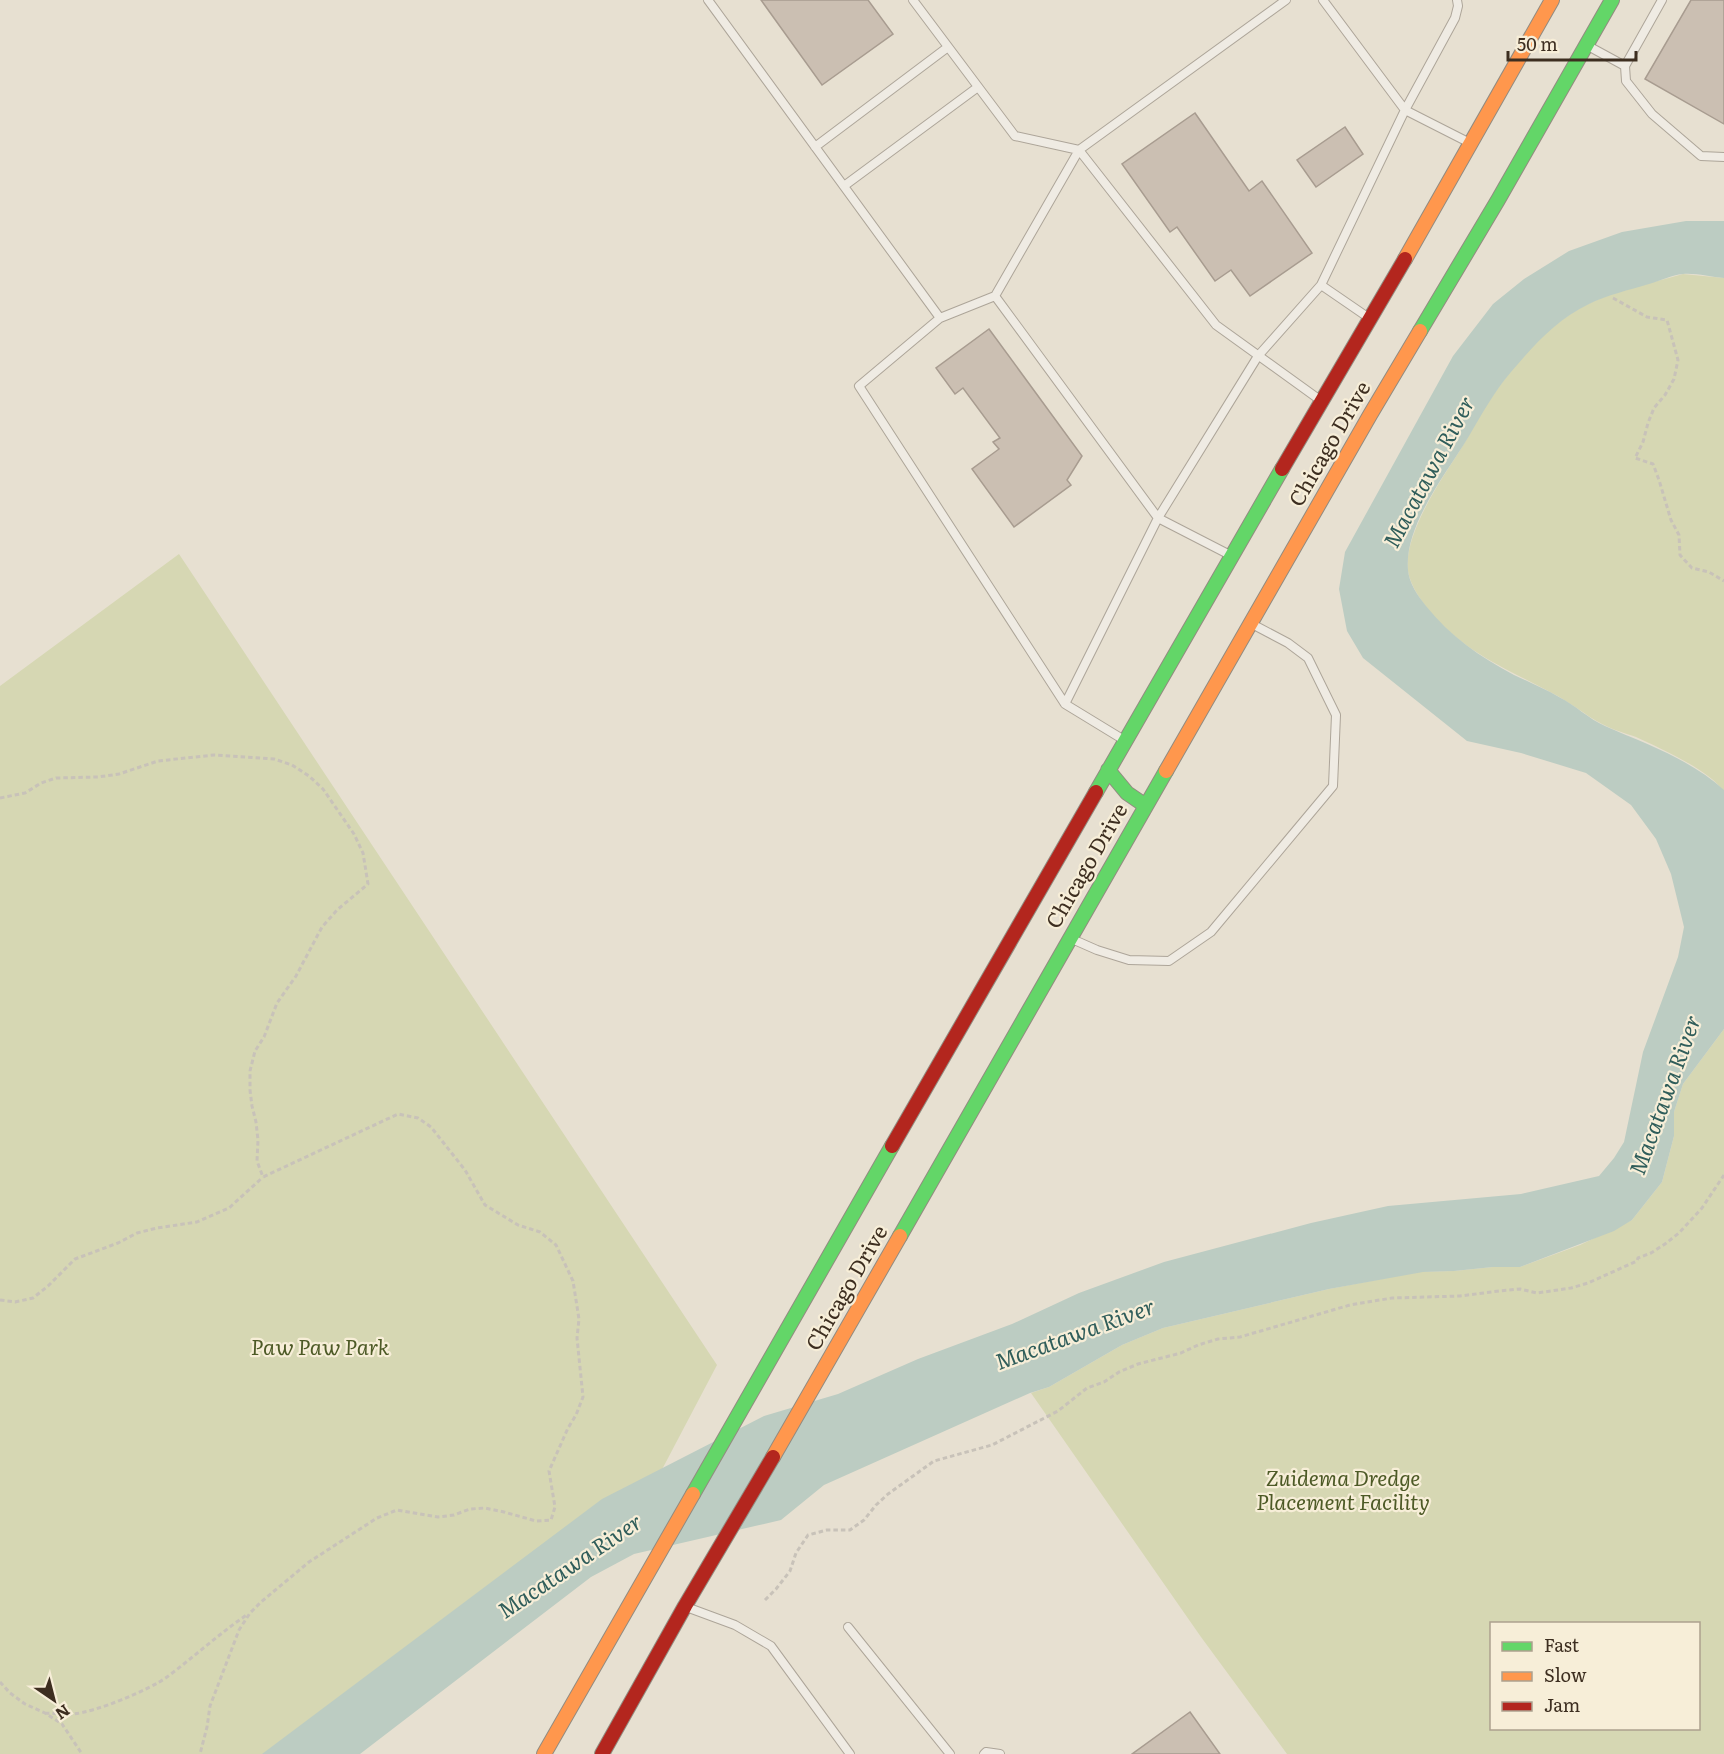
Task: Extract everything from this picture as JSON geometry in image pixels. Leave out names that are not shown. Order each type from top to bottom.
[{"type":"main road","name":"Chicago Drive","points":[[544,1754],[1108,770],[1321,401],[1371,319],[1551,0]]},
{"type":"main road","name":"Chicago Drive","points":[[602,1754],[722,1542],[817,1383],[1370,415],[1498,200],[1612,0]]},
{"type":"main road","points":[[1578,33],[1590,12]]},
{"type":"main road","points":[[1490,185],[1492,193],[1498,200]]},
{"type":"main road","points":[[1108,770],[1127,793],[1146,806]]},
{"type":"lane","points":[[708,0],[940,318]]},
{"type":"lane","points":[[913,0],[1015,136],[1079,150],[1216,325],[1321,401]]},
{"type":"lane","points":[[1125,741],[1065,704],[859,386],[940,318],[995,296],[1079,150],[1286,0]]},
{"type":"lane","points":[[1323,0],[1405,110],[1470,142]]},
{"type":"lane","points":[[1065,704],[1158,518],[1258,356],[1321,285],[1405,110],[1455,18],[1457,0]]},
{"type":"lane","points":[[1662,0],[1625,66],[1626,81],[1652,114],[1701,156],[1724,158]]},
{"type":"lane","points":[[1586,45],[1625,66]]},
{"type":"lane","points":[[815,147],[948,47]]},
{"type":"lane","points":[[844,186],[978,87]]},
{"type":"lane","points":[[1321,285],[1371,319]]},
{"type":"lane","points":[[995,296],[1158,518],[1232,556]]},
{"type":"lane","points":[[1070,938],[1097,950],[1129,960],[1169,962],[1211,932],[1333,786],[1336,715],[1308,658],[1288,643],[1251,623]]},
{"type":"lane","points":[[685,1606],[735,1625],[771,1646],[850,1754]]},
{"type":"lane","points":[[848,1627],[950,1754]]},
{"type":"lane","points":[[984,1754],[986,1752],[1000,1754]]},
{"type":"path","points":[[1613,298],[1647,317],[1667,320],[1678,360],[1674,379],[1654,408],[1635,458],[1653,464],[1671,520],[1679,535],[1680,555],[1692,568],[1709,572],[1724,581]]},
{"type":"path","points":[[0,798],[25,792],[56,778],[119,774],[158,761],[233,756],[274,759],[292,765],[323,789],[343,817],[363,853],[368,884],[337,910],[322,927],[296,976],[277,1004],[264,1037],[255,1051],[250,1071],[250,1090],[258,1140],[257,1161],[263,1177]]},
{"type":"path","points":[[0,1300],[15,1302],[33,1298],[48,1287],[75,1259],[118,1243],[137,1233],[197,1222],[229,1208],[263,1177],[399,1114],[418,1118],[431,1127],[465,1170],[485,1205],[518,1226],[540,1232],[556,1245],[573,1281],[579,1319],[578,1360],[583,1397],[549,1472],[555,1507],[551,1520],[536,1521],[486,1508],[470,1509],[454,1515],[438,1517],[398,1510],[377,1518],[309,1562],[276,1588],[250,1613],[230,1626],[167,1677],[150,1687],[95,1710],[72,1714],[45,1713]]},
{"type":"path","points":[[765,1600],[790,1571],[796,1553],[808,1535],[827,1530],[850,1530],[864,1520],[888,1494],[934,1461],[993,1445],[1058,1411],[1087,1388],[1104,1382],[1119,1372],[1218,1339],[1240,1337],[1330,1310],[1392,1298],[1460,1296],[1520,1289],[1537,1293],[1570,1288],[1621,1269],[1665,1244],[1679,1233],[1702,1208],[1724,1175]]},
{"type":"path","points":[[200,1754],[210,1706],[239,1630],[250,1613]]},
{"type":"path","points":[[0,1682],[25,1704],[62,1724],[82,1754]]},
{"type":"green space","points":[[1683,274],[1724,278],[1724,792],[1697,768],[1658,747],[1602,724],[1559,697],[1469,647],[1440,623],[1426,607],[1408,571],[1411,542],[1424,509],[1494,394],[1530,349],[1558,323],[1588,304],[1623,290]]},
{"type":"green space","name":"Paw Paw Park","points":[[179,554],[717,1365],[637,1517],[301,1754],[0,1754],[0,686]]},
{"type":"green space","name":"Zuidema Dredge Placement Facility","points":[[1724,1029],[1724,1754],[1287,1754],[1201,1637],[1031,1393],[1049,1387],[1122,1345],[1163,1328],[1329,1289],[1417,1272],[1520,1267],[1580,1245],[1632,1220],[1662,1182],[1674,1136],[1674,1112],[1683,1084]]},
{"type":"water","name":"Macatawa River","points":[[1686,221],[1724,221],[1724,278],[1683,274],[1611,295],[1577,310],[1546,334],[1494,395],[1429,500],[1413,535],[1408,570],[1417,594],[1426,606],[1466,645],[1501,668],[1565,700],[1599,723],[1697,769],[1724,790],[1724,1029],[1683,1084],[1674,1112],[1674,1136],[1662,1182],[1632,1220],[1614,1231],[1520,1267],[1423,1272],[1329,1289],[1163,1328],[1122,1345],[1049,1387],[1030,1393],[824,1485],[781,1520],[634,1554],[591,1577],[360,1754],[262,1754],[602,1499],[764,1416],[838,1394],[918,1359],[1012,1324],[1079,1293],[1164,1262],[1311,1223],[1388,1206],[1521,1194],[1599,1176],[1624,1142],[1643,1052],[1678,957],[1684,927],[1671,874],[1656,839],[1631,805],[1586,773],[1521,753],[1467,741],[1363,658],[1347,631],[1339,589],[1345,552],[1453,356],[1493,304],[1524,279],[1569,251],[1622,232]]},
{"type":"building","points":[[761,0],[868,0],[893,34],[822,85]]},
{"type":"building","points":[[1691,0],[1724,0],[1724,124],[1645,79]]},
{"type":"building","points":[[1195,113],[1249,191],[1262,181],[1312,253],[1250,296],[1231,270],[1215,281],[1177,227],[1170,232],[1122,164]]},
{"type":"building","points":[[1345,127],[1363,154],[1316,187],[1297,160]]},
{"type":"building","points":[[989,329],[1082,456],[1067,480],[1071,485],[1014,527],[972,469],[999,449],[993,442],[1000,438],[963,388],[955,394],[936,368]]},
{"type":"building","points":[[1190,1712],[1220,1754],[1132,1754]]},
{"type":"traffic: fast","points":[[1420,331],[1612,0]]},
{"type":"traffic: fast","points":[[1096,792],[1282,469]]},
{"type":"traffic: fast","points":[[1108,770],[1127,793],[1146,806]]},
{"type":"traffic: fast","points":[[900,1236],[1166,771]]},
{"type":"traffic: fast","points":[[693,1494],[892,1146]]},
{"type":"traffic: slow","points":[[1405,259],[1552,0]]},
{"type":"traffic: slow","points":[[1166,771],[1420,331]]},
{"type":"traffic: slow","points":[[773,1457],[900,1236]]},
{"type":"traffic: slow","points":[[544,1754],[693,1494]]},
{"type":"traffic: jam","points":[[1282,469],[1405,259]]},
{"type":"traffic: jam","points":[[892,1146],[1096,792]]},
{"type":"traffic: jam","points":[[602,1754],[685,1606],[773,1457]]}]
